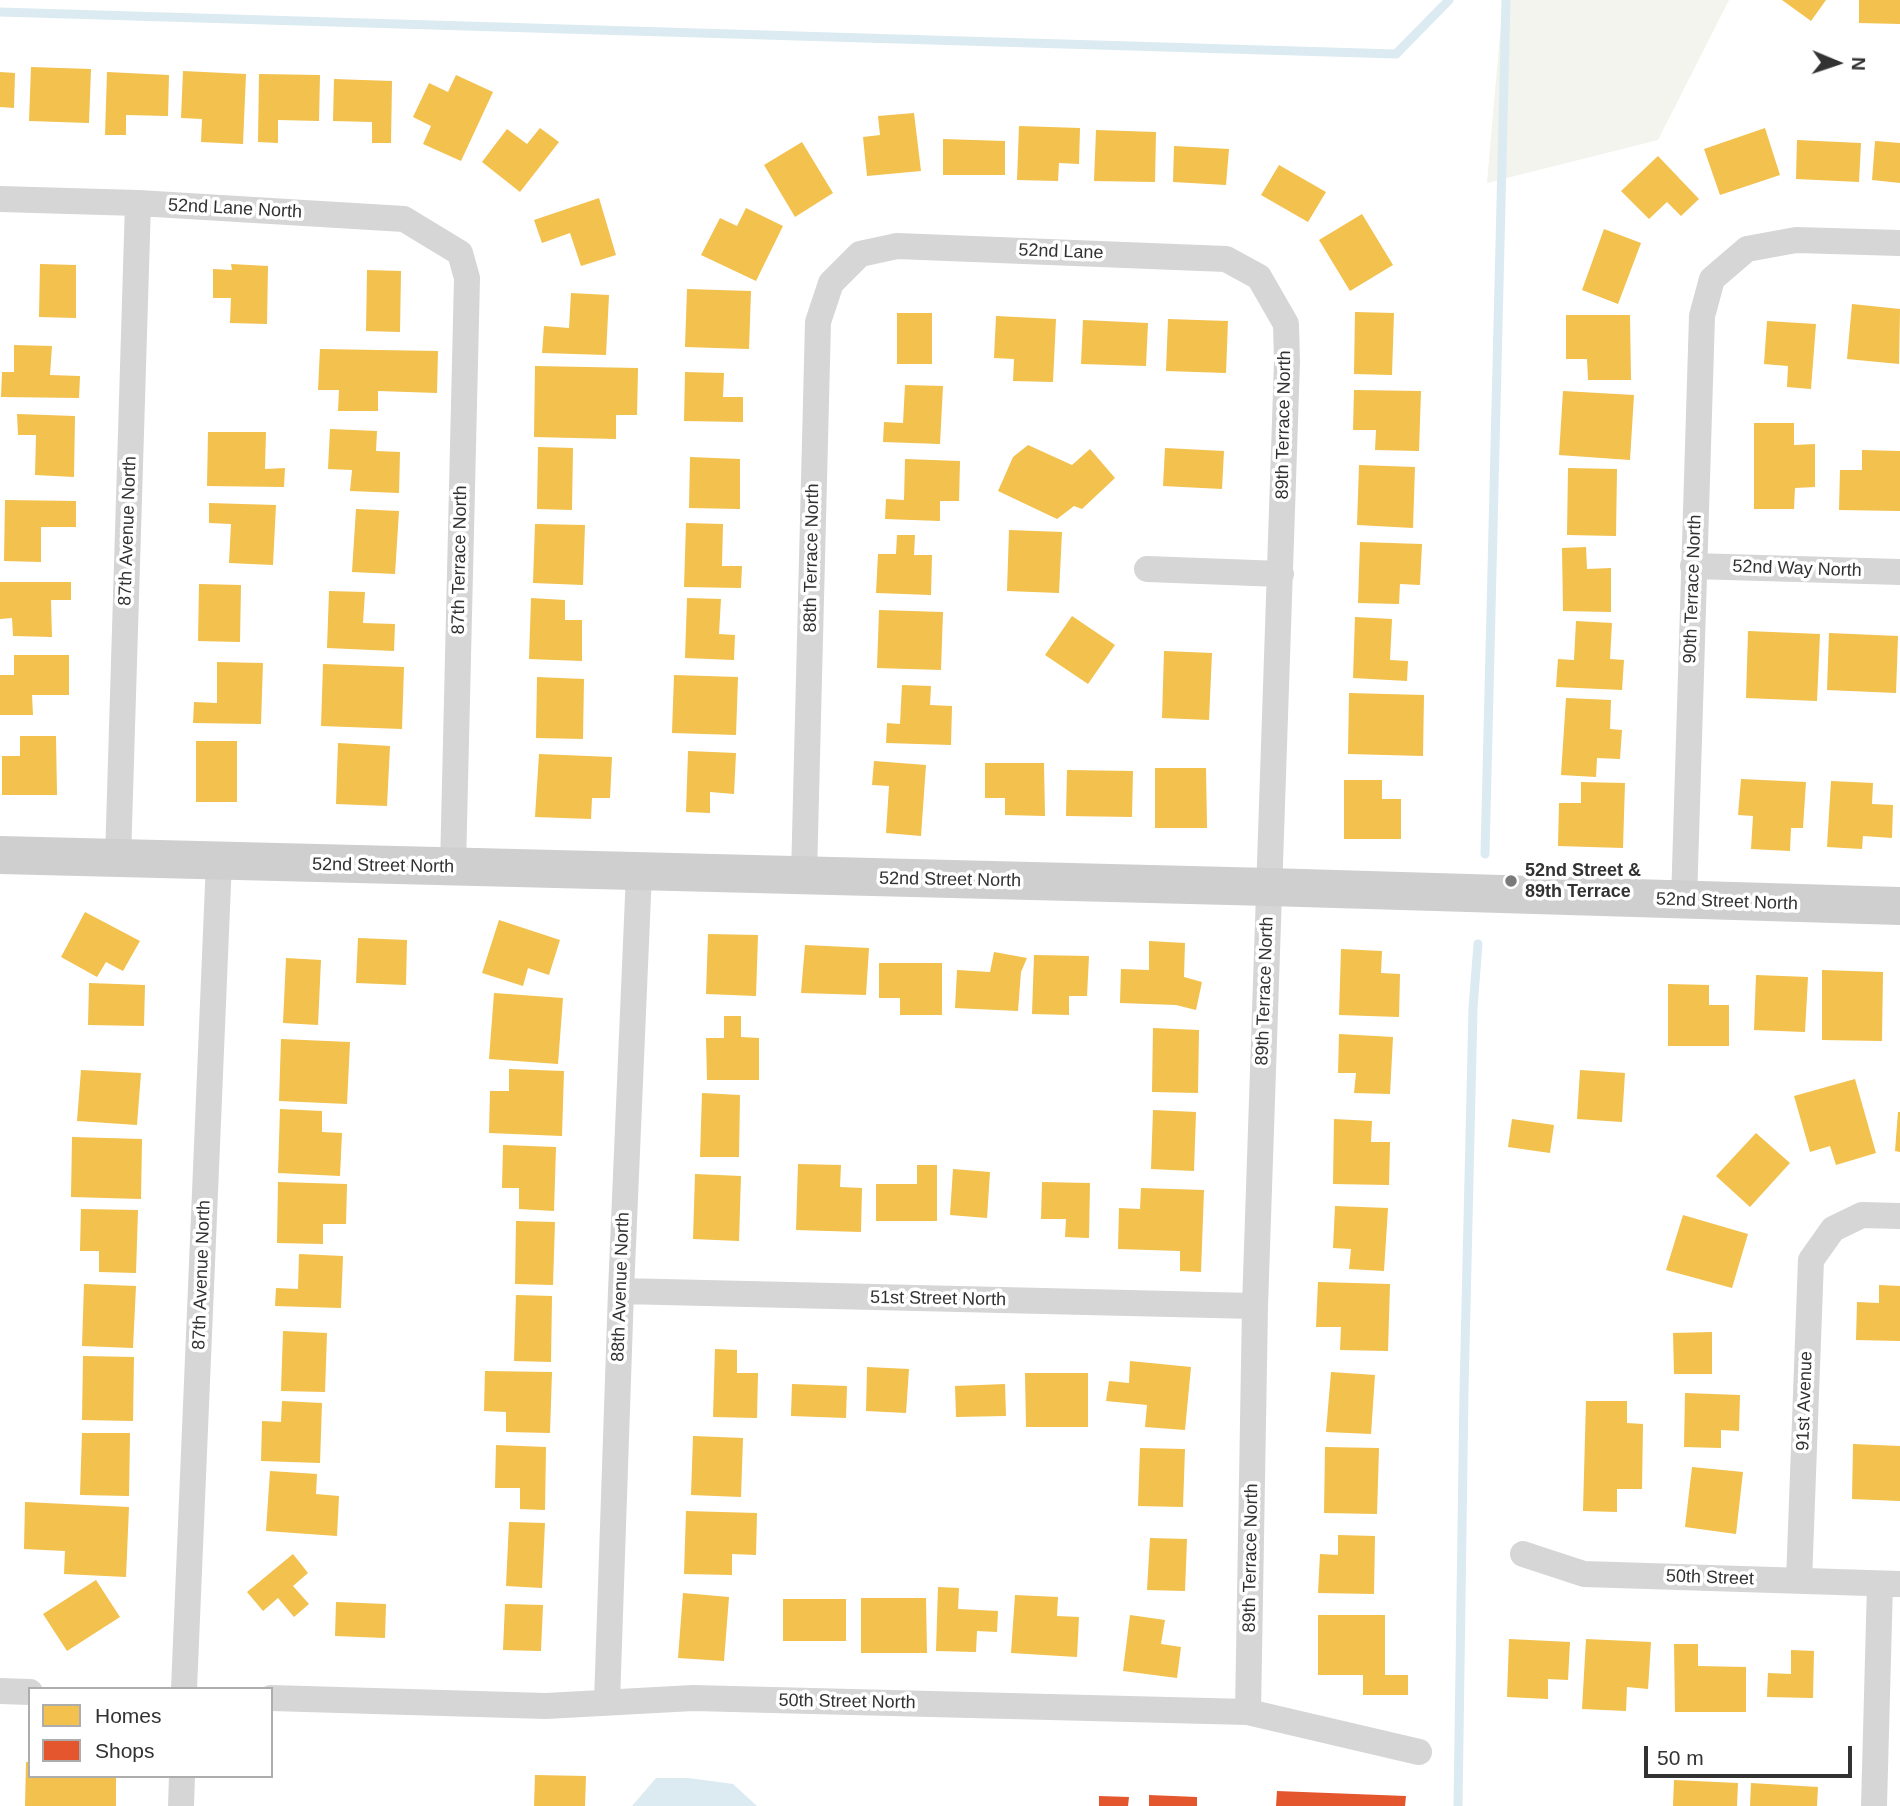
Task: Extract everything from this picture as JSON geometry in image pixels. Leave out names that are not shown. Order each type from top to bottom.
[{"type":"street","name":"52nd Lane North","points":[[0,199],[138,203],[404,219],[460,253]]},
{"type":"street","name":"87th Avenue North","points":[[118,859],[138,203]]},
{"type":"street","name":"90th Terrace North","points":[[1684,901],[1702,316],[1712,279],[1747,248],[1796,240],[1900,243]]},
{"type":"street","name":"52nd Lane","points":[[860,254],[897,246],[1226,259],[1259,277]]},
{"type":"street","name":"87th Terrace North","points":[[453,867],[467,278],[460,253]]},
{"type":"street","name":"88th Terrace North","points":[[804,876],[818,322],[831,283],[860,254]]},
{"type":"street","name":"89th Terrace North","points":[[1248,1712],[1255,1306],[1287,362],[1286,324],[1259,277]]},
{"type":"street","name":"52nd Way North","points":[[1693,566],[1900,572]]},
{"type":"street","points":[[1147,569],[1281,574]]},
{"type":"street","name":"52nd Street North","points":[[0,855],[1900,906]]},
{"type":"street","name":"87th Avenue North","points":[[184,1687],[219,861]]},
{"type":"street","name":"88th Avenue North","points":[[607,1702],[639,873]]},
{"type":"street","name":"91st Avenue","points":[[1799,1581],[1811,1260],[1833,1229],[1862,1215],[1900,1216]]},
{"type":"street","name":"51st Street North","points":[[621,1292],[1255,1306]]},
{"type":"street","name":"50th Street","points":[[1523,1554],[1584,1574],[1890,1584]]},
{"type":"street","points":[[1874,1806],[1890,1584]]},
{"type":"street","points":[[0,1691],[28,1692]]},
{"type":"street","name":"50th Street North","points":[[273,1698],[546,1706],[693,1698],[1248,1712],[1419,1752]]},
{"type":"street","points":[[181,1778],[181,1806]]},
{"type":"shaded area","points":[[1503,0],[1729,0],[1658,140],[1487,183]]},
{"type":"shaded area","points":[[656,1778],[688,1778],[733,1784],[757,1806],[632,1806]]},
{"type":"building: Homes","points":[[1782,0],[1826,0],[1811,21]]},
{"type":"building: Homes","points":[[1859,0],[1900,0],[1900,24],[1859,23]]},
{"type":"building: Homes","points":[[31,67],[91,69],[89,123],[29,121]]},
{"type":"building: Homes","points":[[183,71],[246,74],[243,144],[201,142],[202,119],[181,118]]},
{"type":"building: Homes","points":[[0,72],[15,73],[14,108],[0,107]]},
{"type":"building: Homes","points":[[107,72],[169,75],[168,116],[126,115],[126,135],[105,135]]},
{"type":"building: Homes","points":[[259,74],[320,75],[319,121],[278,120],[278,143],[258,142]]},
{"type":"building: Homes","points":[[456,75],[493,92],[461,161],[423,144],[431,126],[413,117],[429,83],[448,92]]},
{"type":"building: Homes","points":[[334,79],[392,81],[391,143],[372,143],[372,122],[333,121]]},
{"type":"building: Homes","points":[[914,113],[921,171],[867,176],[863,137],[880,135],[878,116]]},
{"type":"building: Homes","points":[[1019,126],[1080,128],[1079,164],[1059,163],[1058,181],[1017,180]]},
{"type":"building: Homes","points":[[540,128],[559,142],[520,192],[482,162],[507,129],[527,144]]},
{"type":"building: Homes","points":[[1765,128],[1780,175],[1720,195],[1704,149]]},
{"type":"building: Homes","points":[[1096,130],[1156,132],[1155,182],[1094,181]]},
{"type":"building: Homes","points":[[943,139],[1005,141],[1005,175],[943,175]]},
{"type":"building: Homes","points":[[1797,140],[1861,143],[1859,182],[1796,179]]},
{"type":"building: Homes","points":[[1875,141],[1900,143],[1900,183],[1872,180]]},
{"type":"building: Homes","points":[[802,142],[833,193],[795,217],[764,165]]},
{"type":"building: Homes","points":[[1174,146],[1229,149],[1226,185],[1173,182]]},
{"type":"building: Homes","points":[[1658,156],[1699,199],[1681,216],[1667,202],[1649,219],[1621,191]]},
{"type":"building: Homes","points":[[1279,165],[1326,192],[1308,222],[1261,195]]},
{"type":"building: Homes","points":[[599,198],[616,255],[581,266],[570,233],[542,243],[534,220]]},
{"type":"building: Homes","points":[[746,208],[783,226],[756,281],[701,255],[720,218],[737,226]]},
{"type":"building: Homes","points":[[1362,214],[1393,265],[1350,291],[1319,240]]},
{"type":"building: Homes","points":[[1604,229],[1641,243],[1618,304],[1582,290]]},
{"type":"building: Homes","points":[[40,264],[76,265],[76,318],[39,317]]},
{"type":"building: Homes","points":[[231,264],[268,266],[267,324],[230,323],[231,298],[213,298],[213,269],[232,270]]},
{"type":"building: Homes","points":[[367,270],[401,271],[400,332],[366,331]]},
{"type":"building: Homes","points":[[687,289],[751,291],[749,349],[685,347]]},
{"type":"building: Homes","points":[[571,293],[609,295],[606,355],[542,353],[544,326],[569,328]]},
{"type":"building: Homes","points":[[1852,304],[1900,309],[1899,364],[1847,359]]},
{"type":"building: Homes","points":[[1355,312],[1394,313],[1392,375],[1354,374]]},
{"type":"building: Homes","points":[[897,313],[932,313],[932,364],[897,364]]},
{"type":"building: Homes","points":[[1566,315],[1630,315],[1631,380],[1588,380],[1587,359],[1566,359]]},
{"type":"building: Homes","points":[[996,316],[1056,319],[1053,382],[1013,381],[1014,359],[994,358]]},
{"type":"building: Homes","points":[[1168,319],[1228,321],[1226,373],[1166,371]]},
{"type":"building: Homes","points":[[1083,320],[1148,323],[1146,366],[1081,364]]},
{"type":"building: Homes","points":[[1767,321],[1816,324],[1811,389],[1787,387],[1788,366],[1764,364]]},
{"type":"building: Homes","points":[[14,345],[52,346],[50,375],[80,376],[79,398],[1,397],[2,372],[14,372]]},
{"type":"building: Homes","points":[[320,349],[438,351],[437,393],[378,391],[378,411],[338,411],[339,390],[318,390]]},
{"type":"building: Homes","points":[[535,366],[638,368],[637,415],[616,415],[616,439],[534,437]]},
{"type":"building: Homes","points":[[685,372],[724,373],[723,397],[743,397],[743,422],[684,421]]},
{"type":"building: Homes","points":[[905,385],[943,386],[940,444],[883,442],[884,422],[903,423]]},
{"type":"building: Homes","points":[[1354,390],[1421,391],[1419,451],[1375,450],[1376,430],[1353,430]]},
{"type":"building: Homes","points":[[1563,391],[1634,395],[1630,460],[1559,455]]},
{"type":"building: Homes","points":[[17,414],[75,416],[74,477],[35,475],[36,435],[18,435]]},
{"type":"building: Homes","points":[[1754,423],[1794,423],[1794,445],[1815,444],[1815,487],[1795,488],[1794,509],[1754,509]]},
{"type":"building: Homes","points":[[330,429],[377,431],[376,451],[400,452],[399,493],[350,491],[352,470],[328,469]]},
{"type":"building: Homes","points":[[208,432],[266,432],[265,469],[285,468],[284,487],[207,486]]},
{"type":"building: Homes","points":[[1028,445],[1072,465],[1090,449],[1115,478],[1082,509],[1074,506],[1057,519],[998,491],[1013,457]]},
{"type":"building: Homes","points":[[538,447],[573,448],[572,510],[537,509]]},
{"type":"building: Homes","points":[[1165,448],[1224,451],[1222,489],[1163,486]]},
{"type":"building: Homes","points":[[1862,450],[1900,451],[1900,511],[1839,510],[1840,470],[1862,470]]},
{"type":"building: Homes","points":[[690,457],[740,459],[740,509],[689,508]]},
{"type":"building: Homes","points":[[905,459],[960,461],[959,501],[940,501],[940,521],[885,519],[886,499],[904,500]]},
{"type":"building: Homes","points":[[1359,465],[1415,467],[1413,528],[1357,525]]},
{"type":"building: Homes","points":[[1568,468],[1617,469],[1616,536],[1567,535]]},
{"type":"building: Homes","points":[[5,500],[76,501],[76,527],[41,527],[41,562],[4,561]]},
{"type":"building: Homes","points":[[209,503],[276,505],[273,565],[229,563],[231,524],[209,523]]},
{"type":"building: Homes","points":[[356,509],[399,511],[395,574],[352,572]]},
{"type":"building: Homes","points":[[686,523],[723,524],[722,566],[742,566],[741,588],[684,587]]},
{"type":"building: Homes","points":[[535,524],[585,525],[583,585],[533,583]]},
{"type":"building: Homes","points":[[1009,530],[1062,532],[1059,593],[1007,591]]},
{"type":"building: Homes","points":[[897,535],[915,535],[914,555],[932,555],[931,595],[876,593],[878,554],[896,554]]},
{"type":"building: Homes","points":[[1360,542],[1422,544],[1420,585],[1400,584],[1399,604],[1358,603]]},
{"type":"building: Homes","points":[[1586,547],[1587,569],[1611,568],[1611,612],[1563,611],[1562,548]]},
{"type":"building: Homes","points":[[0,582],[71,582],[71,600],[51,600],[52,637],[13,636],[12,618],[0,619]]},
{"type":"building: Homes","points":[[199,584],[241,585],[240,642],[198,641]]},
{"type":"building: Homes","points":[[329,591],[365,592],[363,623],[395,624],[394,651],[327,648]]},
{"type":"building: Homes","points":[[531,598],[565,600],[565,620],[582,620],[582,661],[529,659]]},
{"type":"building: Homes","points":[[687,598],[721,599],[719,634],[735,635],[734,660],[685,658]]},
{"type":"building: Homes","points":[[879,610],[943,612],[941,670],[877,668]]},
{"type":"building: Homes","points":[[1072,616],[1115,645],[1088,684],[1045,655]]},
{"type":"building: Homes","points":[[1355,617],[1392,619],[1390,660],[1408,661],[1407,681],[1353,678]]},
{"type":"building: Homes","points":[[1576,621],[1612,623],[1610,659],[1624,660],[1622,690],[1556,687],[1558,659],[1574,660]]},
{"type":"building: Homes","points":[[1748,631],[1820,634],[1817,701],[1746,698]]},
{"type":"building: Homes","points":[[1829,633],[1898,636],[1896,693],[1827,690]]},
{"type":"building: Homes","points":[[1164,651],[1212,653],[1209,720],[1162,718]]},
{"type":"building: Homes","points":[[14,655],[69,655],[69,695],[32,695],[33,715],[0,715],[0,675],[14,675]]},
{"type":"building: Homes","points":[[217,662],[263,663],[261,724],[193,723],[194,702],[217,703]]},
{"type":"building: Homes","points":[[323,664],[404,667],[402,729],[321,726]]},
{"type":"building: Homes","points":[[674,675],[738,677],[736,735],[672,733]]},
{"type":"building: Homes","points":[[537,677],[584,679],[583,739],[536,738]]},
{"type":"building: Homes","points":[[902,685],[931,686],[930,705],[952,706],[951,745],[886,743],[887,723],[900,724]]},
{"type":"building: Homes","points":[[1349,693],[1424,695],[1423,756],[1348,754]]},
{"type":"building: Homes","points":[[1566,698],[1611,700],[1610,729],[1622,730],[1620,759],[1597,758],[1596,777],[1561,775]]},
{"type":"building: Homes","points":[[20,736],[56,736],[57,795],[2,795],[2,756],[20,756]]},
{"type":"building: Homes","points":[[196,741],[237,741],[237,802],[196,802]]},
{"type":"building: Homes","points":[[338,743],[390,746],[387,806],[336,804]]},
{"type":"building: Homes","points":[[688,751],[736,753],[734,794],[710,792],[710,813],[686,812]]},
{"type":"building: Homes","points":[[539,754],[612,757],[610,798],[592,798],[591,819],[535,817]]},
{"type":"building: Homes","points":[[874,761],[926,765],[921,836],[886,833],[889,786],[872,785]]},
{"type":"building: Homes","points":[[985,763],[1044,763],[1045,816],[1005,815],[1005,798],[985,798]]},
{"type":"building: Homes","points":[[1155,768],[1206,768],[1207,828],[1155,828]]},
{"type":"building: Homes","points":[[1067,770],[1133,771],[1132,817],[1066,816]]},
{"type":"building: Homes","points":[[1741,779],[1806,782],[1803,828],[1791,828],[1790,851],[1751,849],[1753,816],[1738,815]]},
{"type":"building: Homes","points":[[1344,780],[1382,780],[1382,799],[1401,799],[1401,839],[1344,839]]},
{"type":"building: Homes","points":[[1831,781],[1873,783],[1872,804],[1893,805],[1892,838],[1863,836],[1862,849],[1827,847]]},
{"type":"building: Homes","points":[[1581,782],[1625,783],[1623,848],[1558,846],[1559,803],[1581,803]]},
{"type":"building: Homes","points":[[85,912],[140,941],[123,971],[106,962],[97,977],[61,957]]},
{"type":"building: Homes","points":[[499,920],[560,940],[549,975],[528,968],[523,986],[482,973]]},
{"type":"building: Homes","points":[[708,934],[758,935],[756,996],[706,994]]},
{"type":"building: Homes","points":[[358,938],[407,940],[406,985],[356,983]]},
{"type":"building: Homes","points":[[1149,941],[1185,943],[1184,977],[1202,982],[1196,1010],[1176,1005],[1120,1003],[1121,969],[1149,970]]},
{"type":"building: Homes","points":[[805,945],[869,948],[866,995],[801,993]]},
{"type":"building: Homes","points":[[1341,949],[1382,951],[1381,973],[1400,974],[1399,1017],[1339,1015]]},
{"type":"building: Homes","points":[[994,952],[1027,958],[1021,972],[1018,1011],[955,1008],[957,970],[990,972]]},
{"type":"building: Homes","points":[[1034,955],[1089,956],[1087,996],[1069,996],[1069,1015],[1032,1014]]},
{"type":"building: Homes","points":[[286,958],[321,960],[318,1025],[283,1023]]},
{"type":"building: Homes","points":[[879,963],[942,963],[942,1015],[900,1015],[900,998],[879,998]]},
{"type":"building: Homes","points":[[1822,970],[1883,972],[1882,1041],[1822,1040]]},
{"type":"building: Homes","points":[[1756,975],[1808,977],[1805,1032],[1754,1030]]},
{"type":"building: Homes","points":[[89,983],[145,985],[144,1026],[88,1025]]},
{"type":"building: Homes","points":[[1668,984],[1709,985],[1709,1005],[1729,1005],[1729,1046],[1668,1046]]},
{"type":"building: Homes","points":[[494,993],[563,998],[558,1064],[489,1059]]},
{"type":"building: Homes","points":[[724,1016],[741,1016],[741,1037],[759,1038],[759,1080],[707,1080],[706,1038],[724,1038]]},
{"type":"building: Homes","points":[[1153,1028],[1199,1030],[1198,1093],[1152,1092]]},
{"type":"building: Homes","points":[[1339,1034],[1393,1037],[1390,1094],[1354,1093],[1356,1073],[1338,1073]]},
{"type":"building: Homes","points":[[281,1039],[350,1042],[347,1104],[279,1101]]},
{"type":"building: Homes","points":[[509,1069],[564,1071],[562,1136],[489,1133],[490,1091],[509,1091]]},
{"type":"building: Homes","points":[[81,1070],[141,1073],[137,1125],[77,1121]]},
{"type":"building: Homes","points":[[1580,1070],[1625,1073],[1622,1122],[1577,1119]]},
{"type":"building: Homes","points":[[1855,1079],[1876,1153],[1836,1165],[1830,1146],[1810,1152],[1794,1096]]},
{"type":"building: Homes","points":[[702,1093],[740,1095],[739,1157],[700,1157]]},
{"type":"building: Homes","points":[[280,1109],[322,1111],[322,1132],[342,1133],[340,1176],[278,1173]]},
{"type":"building: Homes","points":[[1153,1110],[1196,1112],[1194,1171],[1151,1169]]},
{"type":"building: Homes","points":[[1900,1112],[1900,1152],[1895,1151]]},
{"type":"building: Homes","points":[[1334,1119],[1372,1121],[1371,1142],[1390,1142],[1389,1185],[1333,1184]]},
{"type":"building: Homes","points":[[1512,1119],[1554,1125],[1550,1153],[1508,1147]]},
{"type":"building: Homes","points":[[1756,1133],[1790,1163],[1750,1207],[1716,1176]]},
{"type":"building: Homes","points":[[72,1137],[142,1139],[141,1199],[71,1197]]},
{"type":"building: Homes","points":[[503,1145],[556,1147],[554,1211],[519,1209],[519,1188],[502,1188]]},
{"type":"building: Homes","points":[[798,1164],[841,1165],[840,1187],[862,1188],[861,1232],[796,1230]]},
{"type":"building: Homes","points":[[917,1165],[937,1165],[937,1221],[876,1221],[876,1184],[917,1184]]},
{"type":"building: Homes","points":[[953,1169],[990,1172],[987,1218],[950,1215]]},
{"type":"building: Homes","points":[[695,1174],[741,1176],[739,1241],[693,1239]]},
{"type":"building: Homes","points":[[278,1182],[347,1184],[346,1224],[323,1224],[323,1244],[277,1243]]},
{"type":"building: Homes","points":[[1042,1182],[1090,1183],[1089,1238],[1065,1237],[1066,1219],[1041,1219]]},
{"type":"building: Homes","points":[[1141,1188],[1204,1190],[1201,1272],[1180,1271],[1180,1251],[1118,1249],[1119,1208],[1140,1209]]},
{"type":"building: Homes","points":[[1335,1206],[1388,1208],[1384,1271],[1349,1269],[1351,1249],[1333,1248]]},
{"type":"building: Homes","points":[[81,1209],[138,1210],[136,1273],[99,1272],[99,1251],[80,1251]]},
{"type":"building: Homes","points":[[1683,1215],[1748,1234],[1732,1288],[1666,1270]]},
{"type":"building: Homes","points":[[516,1221],[555,1222],[553,1285],[515,1284]]},
{"type":"building: Homes","points":[[299,1254],[343,1256],[341,1308],[275,1306],[276,1288],[298,1289]]},
{"type":"building: Homes","points":[[1318,1282],[1390,1284],[1388,1351],[1340,1350],[1341,1327],[1316,1327]]},
{"type":"building: Homes","points":[[84,1284],[136,1286],[133,1348],[82,1346]]},
{"type":"building: Homes","points":[[1879,1285],[1900,1286],[1900,1341],[1856,1340],[1857,1302],[1879,1303]]},
{"type":"building: Homes","points":[[516,1295],[552,1296],[551,1362],[514,1361]]},
{"type":"building: Homes","points":[[283,1331],[327,1333],[325,1392],[281,1391]]},
{"type":"building: Homes","points":[[1712,1332],[1712,1374],[1674,1374],[1673,1333]]},
{"type":"building: Homes","points":[[715,1349],[737,1350],[737,1373],[758,1373],[757,1418],[713,1417]]},
{"type":"building: Homes","points":[[83,1356],[134,1357],[133,1421],[82,1420]]},
{"type":"building: Homes","points":[[1130,1361],[1191,1367],[1185,1430],[1145,1427],[1147,1405],[1106,1401],[1109,1381],[1129,1383]]},
{"type":"building: Homes","points":[[867,1367],[909,1369],[906,1413],[866,1411]]},
{"type":"building: Homes","points":[[485,1371],[552,1372],[550,1433],[506,1432],[506,1412],[484,1411]]},
{"type":"building: Homes","points":[[1331,1372],[1375,1375],[1371,1434],[1326,1432]]},
{"type":"building: Homes","points":[[1025,1373],[1088,1373],[1088,1427],[1026,1427]]},
{"type":"building: Homes","points":[[792,1384],[847,1386],[846,1418],[791,1416]]},
{"type":"building: Homes","points":[[1005,1384],[1006,1416],[956,1417],[955,1386]]},
{"type":"building: Homes","points":[[1685,1393],[1740,1395],[1739,1431],[1721,1430],[1721,1448],[1684,1447]]},
{"type":"building: Homes","points":[[282,1401],[322,1403],[320,1463],[261,1461],[262,1421],[281,1422]]},
{"type":"building: Homes","points":[[1586,1401],[1627,1401],[1627,1423],[1643,1424],[1642,1489],[1617,1489],[1617,1512],[1583,1511]]},
{"type":"building: Homes","points":[[82,1433],[130,1433],[129,1496],[80,1495]]},
{"type":"building: Homes","points":[[693,1436],[743,1438],[741,1497],[691,1495]]},
{"type":"building: Homes","points":[[1853,1444],[1900,1446],[1900,1501],[1852,1499]]},
{"type":"building: Homes","points":[[496,1445],[546,1447],[545,1510],[520,1509],[520,1488],[495,1488]]},
{"type":"building: Homes","points":[[1325,1447],[1379,1448],[1377,1514],[1324,1513]]},
{"type":"building: Homes","points":[[1140,1448],[1185,1449],[1183,1507],[1138,1506]]},
{"type":"building: Homes","points":[[1692,1467],[1743,1472],[1736,1534],[1685,1527]]},
{"type":"building: Homes","points":[[270,1471],[317,1474],[316,1494],[339,1496],[337,1536],[266,1531]]},
{"type":"building: Homes","points":[[25,1502],[129,1507],[126,1577],[64,1574],[65,1551],[24,1549]]},
{"type":"building: Homes","points":[[686,1511],[757,1513],[756,1555],[732,1554],[732,1575],[684,1574]]},
{"type":"building: Homes","points":[[509,1522],[545,1523],[542,1588],[506,1586]]},
{"type":"building: Homes","points":[[1338,1535],[1375,1536],[1374,1594],[1318,1593],[1320,1554],[1338,1555]]},
{"type":"building: Homes","points":[[1150,1538],[1187,1539],[1185,1591],[1147,1590]]},
{"type":"building: Homes","points":[[293,1554],[308,1573],[293,1586],[309,1604],[294,1617],[278,1598],[263,1611],[247,1592]]},
{"type":"building: Homes","points":[[96,1580],[120,1617],[67,1651],[43,1614]]},
{"type":"building: Homes","points":[[938,1587],[959,1588],[958,1609],[998,1611],[997,1632],[977,1631],[976,1652],[936,1651]]},
{"type":"building: Homes","points":[[683,1593],[729,1597],[724,1661],[678,1658]]},
{"type":"building: Homes","points":[[1015,1595],[1058,1597],[1057,1616],[1079,1617],[1077,1657],[1011,1653]]},
{"type":"building: Homes","points":[[861,1598],[926,1598],[927,1653],[861,1653]]},
{"type":"building: Homes","points":[[783,1599],[846,1599],[846,1641],[783,1641]]},
{"type":"building: Homes","points":[[336,1602],[386,1604],[385,1638],[335,1636]]},
{"type":"building: Homes","points":[[505,1604],[543,1605],[541,1651],[503,1650]]},
{"type":"building: Homes","points":[[1130,1615],[1165,1620],[1161,1644],[1181,1647],[1177,1678],[1123,1671]]},
{"type":"building: Homes","points":[[1318,1615],[1385,1615],[1385,1675],[1408,1675],[1408,1695],[1363,1695],[1363,1675],[1318,1675]]},
{"type":"building: Homes","points":[[1509,1639],[1570,1642],[1568,1680],[1548,1679],[1548,1699],[1507,1697]]},
{"type":"building: Homes","points":[[1586,1639],[1651,1642],[1648,1689],[1627,1687],[1626,1711],[1582,1709]]},
{"type":"building: Homes","points":[[1674,1644],[1698,1644],[1698,1666],[1746,1667],[1746,1712],[1675,1712]]},
{"type":"building: Homes","points":[[1791,1650],[1814,1651],[1813,1698],[1767,1697],[1768,1673],[1791,1674]]},
{"type":"building: Homes","points":[[26,1762],[28,1778],[116,1778],[116,1806],[25,1806]]},
{"type":"building: Homes","points":[[535,1775],[586,1776],[585,1806],[534,1806]]},
{"type":"building: Homes","points":[[1674,1780],[1738,1783],[1737,1806],[1673,1806]]},
{"type":"building: Homes","points":[[1751,1783],[1818,1787],[1817,1806],[1750,1806]]},
{"type":"building: Shops","points":[[1277,1791],[1406,1796],[1405,1806],[1276,1806]]},
{"type":"building: Shops","points":[[1149,1795],[1197,1797],[1197,1806],[1149,1806]]},
{"type":"building: Shops","points":[[1099,1796],[1129,1797],[1128,1806],[1099,1806]]},
{"type":"waterway","points":[[0,12],[1396,54],[1449,0]]},
{"type":"waterway","points":[[1485,854],[1506,0]]},
{"type":"waterway","points":[[1458,1806],[1464,1391],[1473,1008],[1478,944]]},
{"type":"place","name":"52nd Street & 89th Terrace","points":[[1511,881]]}]
